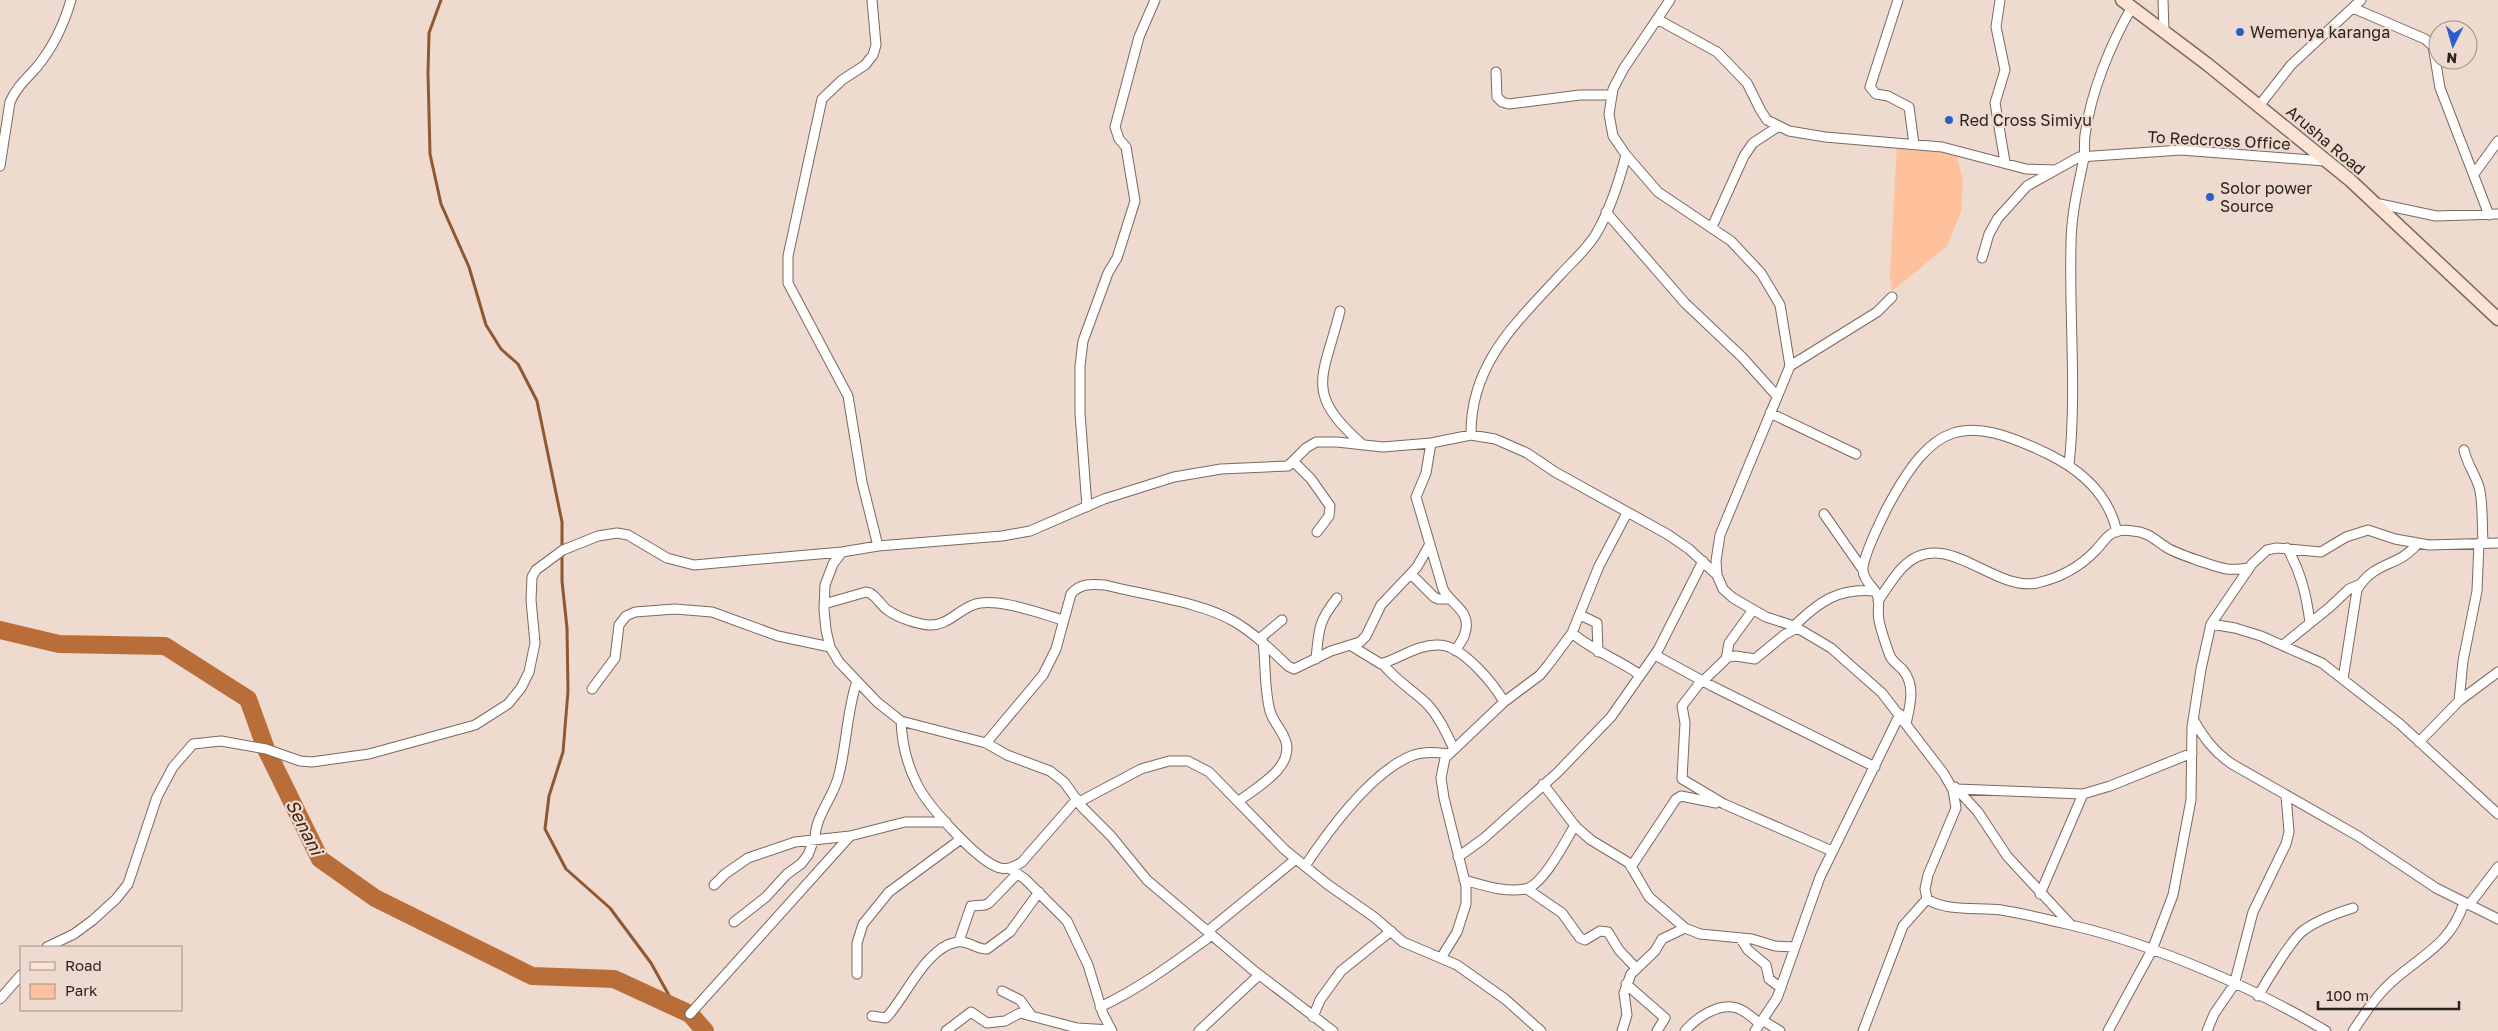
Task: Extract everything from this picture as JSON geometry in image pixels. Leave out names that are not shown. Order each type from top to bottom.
[{"type":"main road","name":"Arusha Road","points":[[2127,4],[2259,106],[2325,161],[2374,203],[2498,319]]},
{"type":"street","points":[[0,166],[10,102],[50,46],[65,20],[72,0]]},
{"type":"street","points":[[872,0],[876,45],[873,55],[865,65],[842,80],[822,99],[788,256],[787,269],[788,283],[799,307],[823,345],[848,396],[862,482],[878,546]]},
{"type":"street","points":[[1087,507],[1080,413],[1083,341],[1108,273],[1117,258],[1136,201],[1126,147],[1118,139],[1115,127],[1138,37],[1155,0]]},
{"type":"street","points":[[1670,0],[1624,68],[1612,94],[1609,114],[1613,136],[1626,155],[1658,192],[1731,241],[1761,273],[1780,305],[1790,366],[1720,535],[1716,561],[1717,574],[1723,588],[1753,610],[1766,617],[1796,627],[1831,648],[1882,693],[1900,714],[1949,782],[1953,790],[1956,808],[1928,875],[1925,889],[1927,899]]},
{"type":"street","points":[[1898,0],[1870,87],[1876,94],[1888,96],[1909,107],[1914,144]]},
{"type":"street","points":[[2000,0],[1996,27],[2005,70],[1995,102],[2004,162]]},
{"type":"street","points":[[2163,0],[2164,31]]},
{"type":"street","points":[[2259,106],[2291,65],[2361,0]]},
{"type":"street","points":[[2069,465],[2074,407],[2071,243],[2077,182],[2084,157],[2085,136],[2093,100],[2127,4]]},
{"type":"street","points":[[2353,8],[2425,39],[2433,46],[2440,88],[2474,174],[2494,216],[2436,216],[2374,203]]},
{"type":"street","points":[[1657,19],[1717,52],[1747,83],[1760,111],[1767,120],[1789,131],[1942,147],[2026,169],[2055,170]]},
{"type":"street","points":[[1496,72],[1497,96],[1502,102],[1509,104],[1580,95],[1612,94]]},
{"type":"street","points":[[1712,227],[1744,156],[1753,143],[1779,126]]},
{"type":"street","points":[[2474,174],[2498,141]]},
{"type":"street","name":"To Redcross Office","points":[[1982,258],[1989,234],[1998,218],[2027,186],[2079,157],[2181,150],[2325,161]]},
{"type":"street","points":[[1471,436],[1471,413],[1475,393],[1487,363],[1505,336],[1592,239],[1617,186],[1626,155]]},
{"type":"street","points":[[1606,212],[1685,304],[1742,357],[1777,396]]},
{"type":"street","points":[[1790,366],[1877,312],[1892,297]]},
{"type":"street","points":[[1340,311],[1323,369],[1321,384],[1329,408],[1340,424],[1363,445]]},
{"type":"street","points":[[1770,413],[1856,454]]},
{"type":"street","points":[[1906,724],[1912,696],[1910,685],[1903,670],[1891,657],[1878,618],[1878,601],[1875,590],[1864,576],[1863,570],[1866,555],[1905,475],[1927,449],[1941,437],[1978,429],[2021,442],[2069,465],[2102,496],[2114,517],[2117,532]]},
{"type":"street","points":[[49,946],[74,934],[93,920],[116,899],[128,884],[157,797],[173,767],[193,744],[221,741],[257,747],[300,761],[340,759],[369,754],[465,729],[508,704],[521,688],[533,657],[535,643],[531,600],[532,577],[543,563],[563,550],[598,536],[617,533],[635,538],[675,562],[694,565],[842,552],[878,546],[1002,536],[1030,531],[1087,507],[1174,477],[1221,469],[1278,468],[1294,462],[1306,448],[1316,442],[1337,442],[1383,447],[1431,443],[1471,436],[1495,439],[1527,453],[1627,513],[1667,534],[1717,574]]},
{"type":"street","points":[[1431,443],[1426,473],[1416,497],[1443,589],[1450,599],[1462,610],[1467,623],[1464,638],[1456,651]]},
{"type":"street","points":[[2459,701],[2463,661],[2477,591],[2481,543],[2480,491],[2467,464],[2464,450]]},
{"type":"street","points":[[1294,462],[1311,479],[1330,506],[1329,516],[1317,532]]},
{"type":"street","points":[[1441,958],[1457,932],[1466,904],[1464,880],[1441,778],[1445,758],[1504,702],[1540,675],[1572,633],[1599,566],[1627,513]]},
{"type":"street","points":[[1824,514],[1863,570]]},
{"type":"street","points":[[2108,1031],[2152,950],[2173,895],[2191,800],[2194,719],[2200,668],[2211,624],[2249,568],[2267,550],[2286,548],[2321,552],[2346,537],[2368,530],[2418,543],[2442,545],[2498,543]]},
{"type":"street","points":[[1878,601],[1903,566],[1925,555],[1943,554],[1969,562],[1999,577],[2026,584],[2038,583],[2061,575],[2077,566],[2112,533],[2117,532],[2141,532],[2178,553],[2227,569],[2249,568]]},
{"type":"street","points":[[2344,678],[2357,590],[2372,571],[2404,558],[2418,543]]},
{"type":"street","points":[[986,743],[1043,675],[1056,649],[1070,594],[1076,588],[1088,584],[1105,585],[1205,610],[1233,620],[1294,669],[1360,642],[1366,636],[1381,605],[1412,574],[1421,562],[1430,544]]},
{"type":"street","points":[[2286,548],[2298,568],[2305,587],[2310,622]]},
{"type":"street","points":[[842,552],[833,564],[827,578],[824,604],[830,647],[840,662],[877,702],[901,720],[986,743],[1007,755],[1050,771],[1064,782],[1118,843],[1147,880],[1259,975],[1328,1030]]},
{"type":"street","points":[[1458,857],[1483,839],[1557,773],[1605,723],[1655,655],[1703,561]]},
{"type":"street","points":[[1412,574],[1438,599],[1450,599]]},
{"type":"street","points":[[2283,645],[2348,589],[2361,584]]},
{"type":"street","points":[[1832,852],[1725,804],[1682,779],[1685,723],[1682,706],[1702,681],[1726,659],[1736,656],[1755,659],[1796,627],[1818,606],[1836,595],[1854,589],[1875,590]]},
{"type":"street","points":[[824,604],[870,592],[878,603],[890,612],[927,625],[945,623],[970,606],[983,603],[1015,607],[1063,620]]},
{"type":"street","points":[[1316,659],[1319,627],[1322,617],[1337,598]]},
{"type":"street","points":[[592,689],[615,658],[619,625],[626,616],[635,612],[674,609],[712,612],[778,636],[830,647]]},
{"type":"street","points":[[1726,659],[1729,643],[1753,610]]},
{"type":"street","points":[[1580,615],[1597,623],[1598,652]]},
{"type":"street","points":[[1261,641],[1282,620]]},
{"type":"street","points":[[2211,624],[2236,628],[2283,645],[2322,663],[2344,678],[2419,742],[2498,814]]},
{"type":"street","points":[[1572,633],[1598,652],[1626,665],[1640,675]]},
{"type":"street","points":[[1239,801],[1282,765],[1288,752],[1285,740],[1270,714],[1261,641]]},
{"type":"street","points":[[1350,645],[1377,663],[1382,663],[1407,652],[1438,644],[1456,651],[1490,680],[1504,702]]},
{"type":"street","points":[[1655,655],[1702,681],[1875,767]]},
{"type":"street","points":[[1382,663],[1396,680],[1418,697],[1437,716],[1451,751]]},
{"type":"street","points":[[2419,742],[2459,701],[2498,672]]},
{"type":"street","points":[[734,922],[762,901],[808,855],[818,821],[838,778],[848,706],[857,681]]},
{"type":"street","points":[[1759,1025],[1777,998],[1820,877],[1900,714]]},
{"type":"street","points":[[2194,719],[2204,738],[2218,755],[2358,836],[2409,872],[2498,919]]},
{"type":"street","points":[[901,720],[902,742],[907,762],[918,786],[961,839],[990,864],[1003,869],[1022,862],[1078,800],[1141,769],[1169,761],[1188,761],[1209,772],[1296,859],[1403,942],[1457,965],[1504,999],[1541,1031]]},
{"type":"street","points":[[1305,866],[1351,806],[1366,789],[1391,768],[1411,756],[1430,752],[1451,751]]},
{"type":"street","points":[[1957,789],[2083,794],[2110,786],[2192,753]]},
{"type":"street","points":[[1949,782],[1978,812],[2007,856],[2040,894],[2071,925]]},
{"type":"street","points":[[1543,784],[1575,825],[1591,840],[1621,857],[1631,867],[1649,897],[1685,928],[1700,934],[1752,938],[1775,946],[1795,947]]},
{"type":"street","points":[[2040,894],[2083,794]]},
{"type":"street","points":[[2208,1031],[2214,1014],[2234,985],[2253,912],[2286,844],[2289,832],[2286,795]]},
{"type":"street","points":[[1631,867],[1659,823],[1681,796],[1725,804]]},
{"type":"street","points":[[2490,806],[2498,800]]},
{"type":"street","points":[[714,885],[725,874],[748,858],[795,842],[850,836],[905,822],[946,822]]},
{"type":"street","points":[[1527,889],[1541,877],[1575,825]]},
{"type":"street","points":[[690,1014],[850,836]]},
{"type":"street","points":[[857,974],[857,943],[863,924],[889,892],[961,839]]},
{"type":"street","points":[[1100,1006],[1123,996],[1210,933],[1296,859]]},
{"type":"street","points":[[2353,1031],[2366,1012],[2393,981],[2427,955],[2451,931],[2467,904],[2498,867]]},
{"type":"street","points":[[1009,868],[1039,892],[1064,916],[1071,926],[1088,965],[1100,1006],[1112,1031]]},
{"type":"street","points":[[958,942],[971,906],[989,903],[1017,874]]},
{"type":"street","points":[[1464,880],[1507,890],[1527,889],[1562,913],[1580,938],[1585,940],[1600,931],[1608,932],[1619,950],[1636,968]]},
{"type":"street","points":[[872,1016],[886,1018],[933,955],[958,942],[987,949],[1010,932],[1039,892]]},
{"type":"street","points":[[1927,899],[1939,904],[1998,910],[2071,925],[2152,950],[2258,996],[2326,1031]]},
{"type":"street","points":[[1863,1031],[1903,926],[1927,899]]},
{"type":"street","points":[[2258,996],[2290,946],[2303,930],[2353,908]]},
{"type":"street","points":[[1622,1031],[1627,1015],[1624,993],[1626,984],[1636,968],[1655,951],[1662,939],[1685,928]]},
{"type":"street","points":[[1313,1017],[1330,984],[1341,970],[1391,931]]},
{"type":"street","points":[[1740,938],[1748,950],[1766,964],[1769,979],[1781,988]]},
{"type":"street","points":[[1199,1031],[1259,975]]},
{"type":"street","points":[[0,999],[20,976]]},
{"type":"street","points":[[1626,984],[1665,1018],[1657,1031]]},
{"type":"street","points":[[1002,991],[1020,1000],[1031,1015]]},
{"type":"street","points":[[1686,1031],[1699,1017],[1730,1007],[1738,1008],[1759,1025],[1780,1031]]},
{"type":"street","points":[[946,1031],[971,1012],[987,1023],[1005,1021],[1020,1012],[1077,1028],[1112,1031]]},
{"type":"green space","points":[[1897,143],[1957,155],[1963,182],[1961,212],[1947,246],[1892,291],[1890,275]]},
{"type":"waterway","points":[[441,0],[429,33],[428,73],[430,154],[441,204],[469,267],[486,325],[501,349],[518,364],[537,401],[562,522],[562,581],[567,628],[568,691],[563,752],[549,796],[545,829],[566,869],[610,908],[651,963],[676,1008]]},
{"type":"waterway","name":"Senani","points":[[0,630],[59,644],[165,646],[248,699],[266,749],[320,859],[375,898],[532,976],[614,979],[690,1014],[705,1031]]},
{"type":"place","name":"Wemenya karanga","points":[[2240,32]]},
{"type":"place","name":"Red Cross Simiyu","points":[[1949,120]]},
{"type":"place","name":"Solor power Source","points":[[2210,197]]}]
